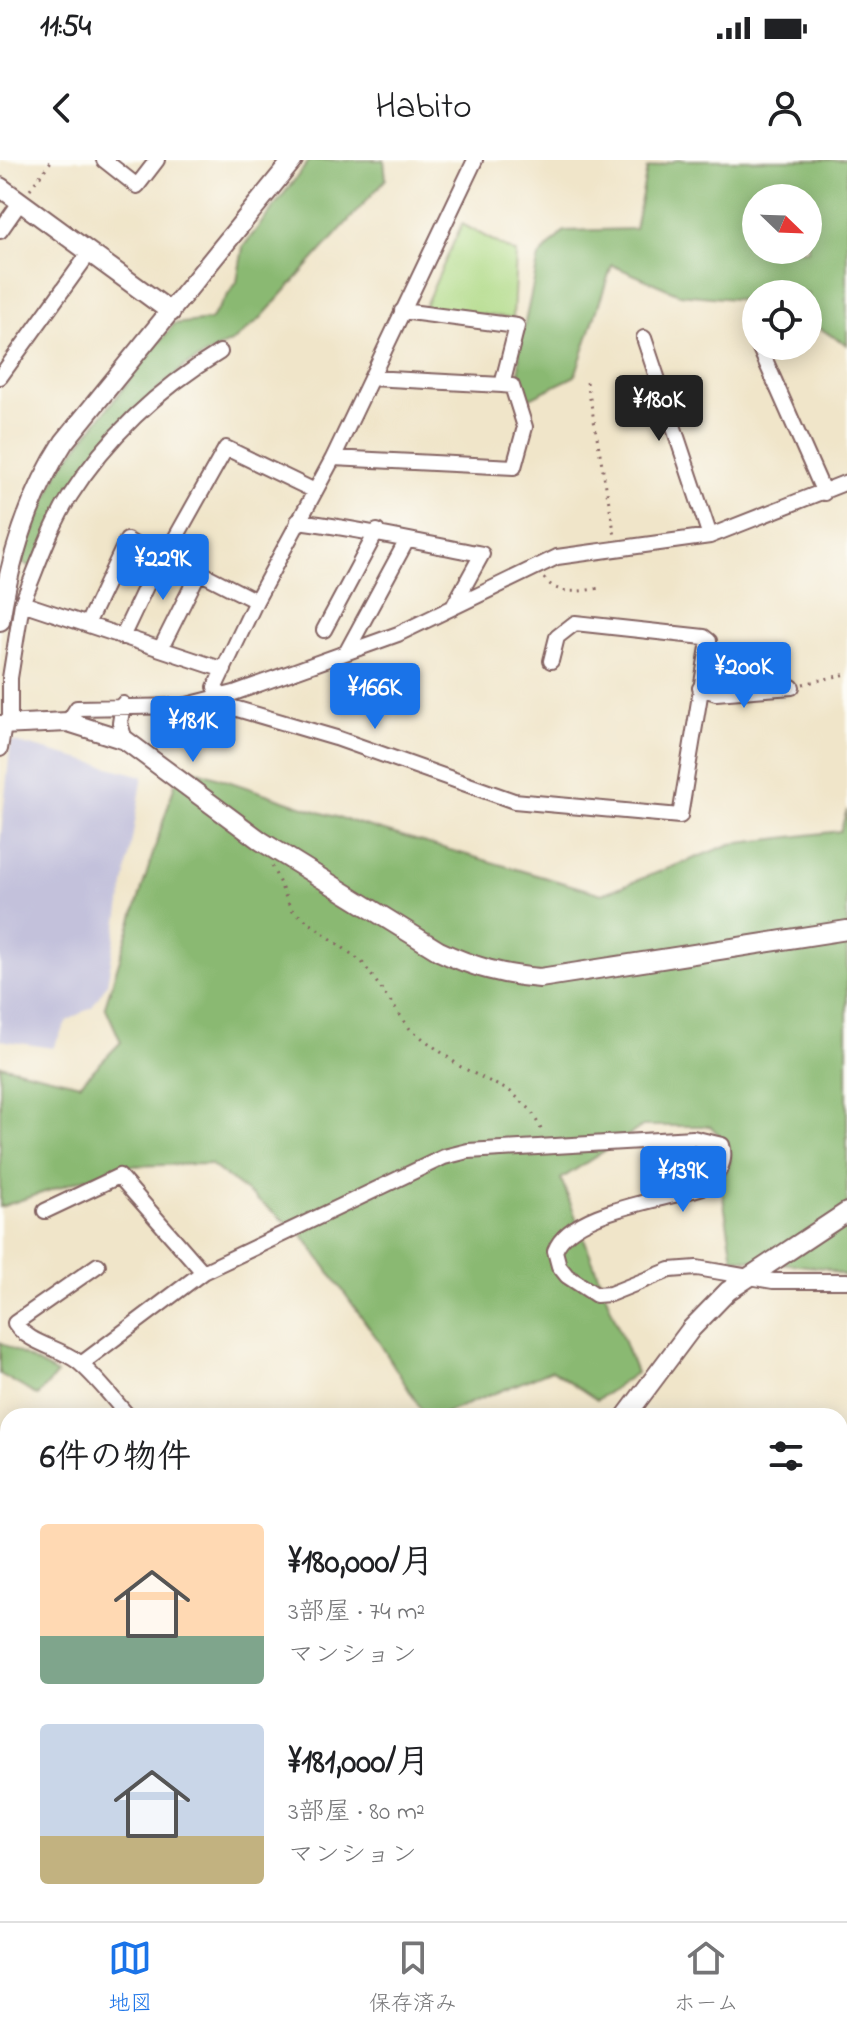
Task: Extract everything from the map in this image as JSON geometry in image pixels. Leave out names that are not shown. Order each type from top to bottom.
[{"type":"street","points":[[104,160],[137,186],[157,160]]},
{"type":"street","points":[[0,621],[7,557],[42,476],[64,442],[293,160]]},
{"type":"street","points":[[475,160],[333,458],[256,601],[215,687],[217,696],[227,706],[336,738],[514,801],[680,816],[709,641],[704,637],[575,623],[557,637],[551,661]]},
{"type":"street","points":[[0,187],[171,312]]},
{"type":"street","points":[[0,231],[21,201]]},
{"type":"street","points":[[0,377],[90,252]]},
{"type":"street","points":[[402,311],[517,326],[502,385]]},
{"type":"street","points":[[644,338],[710,536]]},
{"type":"street","points":[[0,749],[22,603],[70,497],[103,451],[162,391],[220,352]]},
{"type":"street","points":[[765,360],[824,493]]},
{"type":"street","points":[[333,458],[514,467],[525,427],[512,386],[371,378]]},
{"type":"street","points":[[122,637],[163,557],[226,448],[315,491]]},
{"type":"street","points":[[68,722],[77,708],[123,704],[183,706],[217,696],[398,634],[557,557],[710,536],[847,482]]},
{"type":"street","points":[[298,521],[377,531],[482,554],[454,605]]},
{"type":"street","points":[[324,630],[377,531]]},
{"type":"street","points":[[87,624],[127,540],[256,601]]},
{"type":"street","points":[[347,651],[407,540]]},
{"type":"street","points":[[162,646],[198,574]]},
{"type":"street","points":[[22,603],[122,637],[162,646],[224,670]]},
{"type":"street","points":[[700,688],[716,693],[792,687]]},
{"type":"street","points":[[123,704],[120,723],[125,740]]},
{"type":"street","points":[[5,725],[68,722],[125,740],[261,841],[439,951],[469,965],[504,975],[540,978],[847,930]]},
{"type":"street","points":[[81,1364],[203,1272],[444,1157],[468,1151],[702,1138],[719,1142],[724,1150],[722,1164],[713,1181],[703,1187],[593,1218],[567,1231],[558,1243],[555,1259],[582,1289],[596,1295],[610,1294],[670,1270],[718,1270],[745,1278],[791,1283],[847,1281]]},
{"type":"street","points":[[45,1211],[119,1176],[203,1272]]},
{"type":"street","points":[[632,1408],[702,1317],[745,1278],[847,1212]]},
{"type":"street","points":[[98,1265],[15,1323],[24,1336],[59,1348],[81,1364],[121,1408]]},
{"type":"path","points":[[21,201],[52,160]]},
{"type":"path","points":[[587,382],[617,549]]},
{"type":"path","points":[[535,566],[558,591],[603,588]]},
{"type":"path","points":[[792,687],[847,674]]},
{"type":"path","points":[[261,841],[291,909],[362,962],[410,1029],[461,1067],[498,1084],[523,1102],[541,1126],[544,1145]]},
{"type":"shaded area","points":[[11,741],[143,776],[107,984],[92,1007],[67,1021],[53,1048],[0,1040],[0,843]]},
{"type":"green space","points":[[310,160],[384,160],[386,179],[260,319],[235,340],[185,366],[132,412],[31,567],[21,562],[59,470],[174,324],[210,320],[237,282],[243,247]]},
{"type":"green space","points":[[677,160],[847,160],[847,345],[822,330],[822,280],[742,280],[742,300],[679,294],[612,265],[575,376],[520,403],[519,350],[539,257],[564,231],[635,229],[647,169]]},
{"type":"green space","points":[[462,224],[516,253],[513,318],[424,308]]},
{"type":"green space","points":[[181,765],[319,812],[602,894],[731,844],[840,831],[847,810],[847,1277],[825,1268],[733,1258],[721,1185],[730,1161],[728,1143],[710,1126],[643,1126],[561,1179],[636,1373],[597,1400],[552,1370],[458,1408],[420,1408],[376,1337],[302,1234],[210,1164],[122,1166],[0,1207],[0,1065],[80,1084],[121,1042],[105,1006]]},
{"type":"green space","points":[[0,1342],[57,1374],[38,1396],[0,1374]]}]
